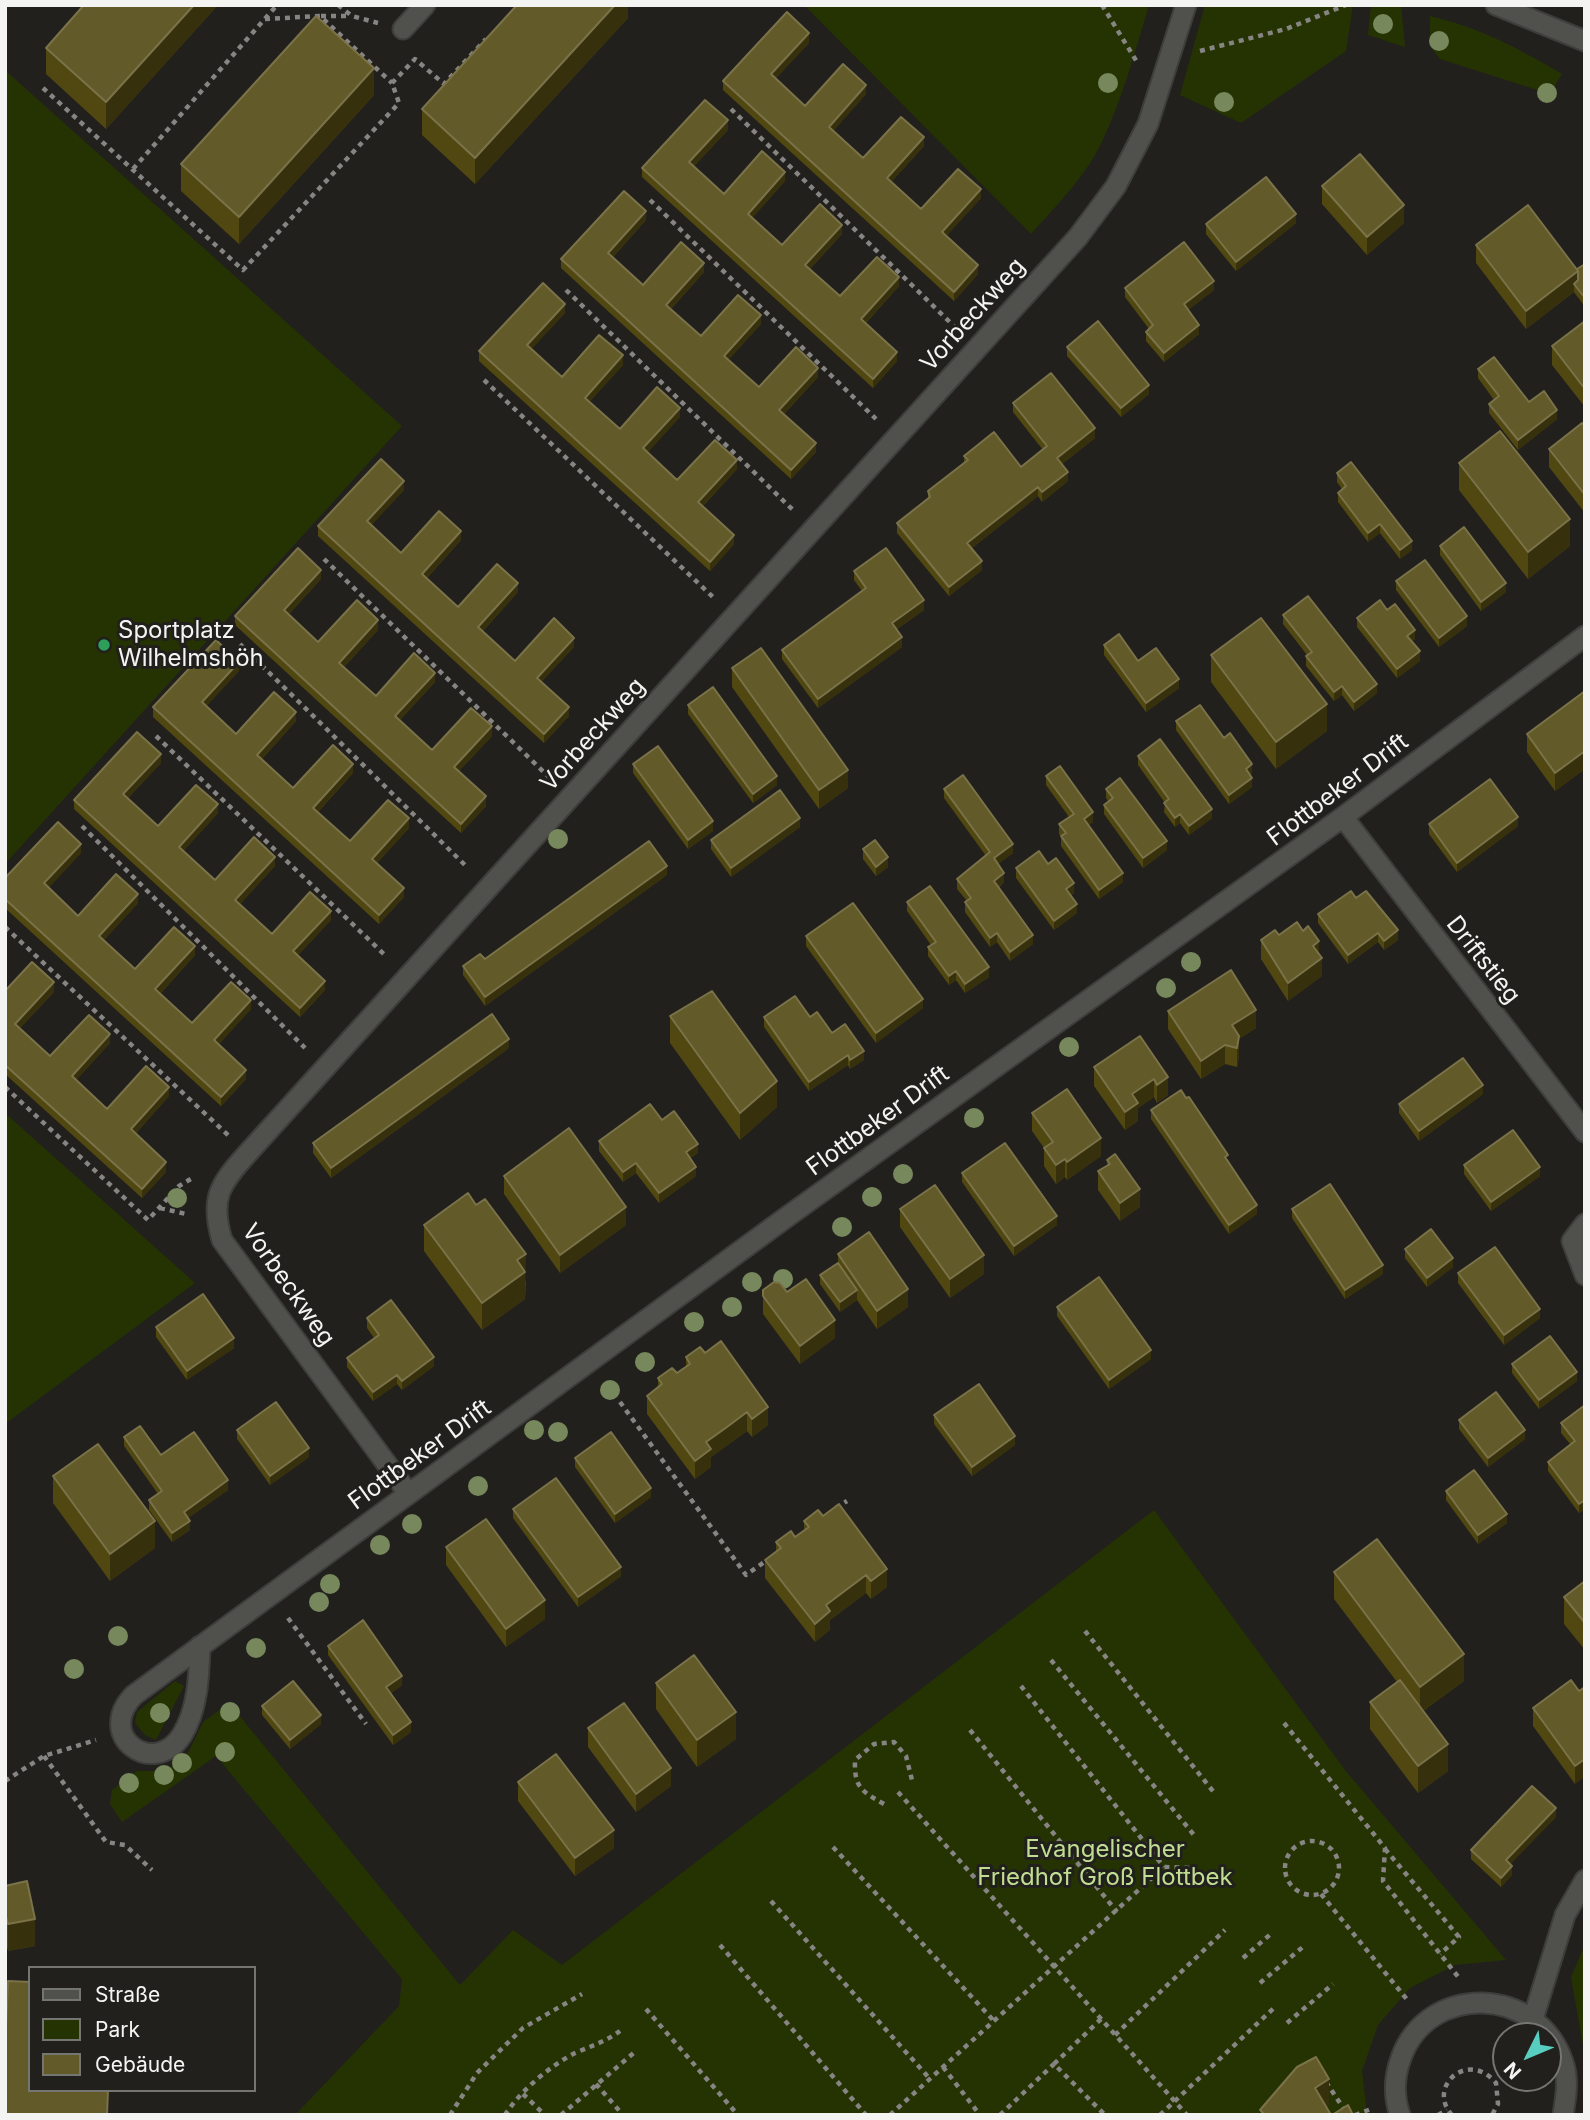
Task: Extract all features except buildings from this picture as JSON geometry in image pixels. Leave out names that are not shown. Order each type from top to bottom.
[{"type":"street","points":[[403,29],[425,5]]},
{"type":"street","name":"Vorbeckweg","points":[[408,1493],[222,1240],[215,1215],[218,1193],[229,1173],[1078,237],[1116,186],[1148,124],[1186,5]]},
{"type":"street","points":[[1506,7],[1585,41]]},
{"type":"street","name":"Flottbeker Drift","points":[[200,1646],[198,1686],[183,1733],[164,1752],[151,1754],[138,1751],[126,1742],[120,1730],[124,1705],[200,1646],[1343,817],[1585,636]]},
{"type":"street","name":"Driftstieg","points":[[1343,817],[1585,1132]]},
{"type":"street","points":[[1585,1224],[1572,1241],[1585,1275]]},
{"type":"street","points":[[1533,2019],[1565,1915],[1585,1880]]},
{"type":"street","points":[[1400,2115],[1395,2100],[1396,2071],[1406,2043],[1424,2021],[1450,2006],[1478,2001],[1507,2005],[1533,2019],[1552,2038],[1564,2063],[1567,2090],[1563,2115]]},
{"type":"path","points":[[133,169],[276,5]]},
{"type":"path","points":[[338,5],[352,16]]},
{"type":"path","points":[[1102,5],[1138,62]]},
{"type":"path","points":[[1170,56],[1204,51],[1286,29],[1346,5]]},
{"type":"path","points":[[43,88],[243,270],[399,103],[392,83],[320,16]]},
{"type":"path","points":[[265,19],[352,16],[403,29]]},
{"type":"path","points":[[392,83],[415,59],[444,84],[490,35]]},
{"type":"path","points":[[731,109],[977,346]]},
{"type":"path","points":[[650,200],[897,438]]},
{"type":"path","points":[[566,290],[814,530]]},
{"type":"path","points":[[484,380],[733,617]]},
{"type":"path","points":[[324,559],[570,796]]},
{"type":"path","points":[[240,644],[489,888]]},
{"type":"path","points":[[156,736],[408,977]]},
{"type":"path","points":[[82,826],[326,1068]]},
{"type":"path","points":[[5,928],[247,1154]]},
{"type":"path","points":[[5,1087],[148,1220],[179,1186],[194,1177]]},
{"type":"path","points":[[160,1208],[186,1214]]},
{"type":"path","points":[[620,1402],[746,1575],[769,1559]]},
{"type":"path","points":[[836,1509],[847,1501]]},
{"type":"path","points":[[270,1594],[366,1724]]},
{"type":"path","points":[[1085,1631],[1216,1795]]},
{"type":"path","points":[[1051,1660],[1194,1835]]},
{"type":"path","points":[[1021,1686],[1164,1867]]},
{"type":"path","points":[[1284,1723],[1459,1937],[1440,1954]]},
{"type":"path","points":[[970,1730],[1117,1912]]},
{"type":"path","points":[[884,1804],[864,1793],[854,1779],[855,1760],[874,1744],[894,1742],[906,1756],[912,1780]]},
{"type":"path","points":[[5,1781],[44,1756],[70,1750]]},
{"type":"path","points":[[44,1756],[106,1842],[125,1845],[152,1870]]},
{"type":"path","points":[[898,1792],[1187,2115]]},
{"type":"path","points":[[1321,1894],[1338,1879],[1340,1867],[1331,1847],[1321,1841],[1309,1840],[1296,1845],[1287,1856],[1285,1870],[1289,1884],[1298,1892],[1321,1894],[1424,2021]]},
{"type":"path","points":[[833,1847],[994,2022]]},
{"type":"path","points":[[1385,1848],[1382,1881],[1478,2001]]},
{"type":"path","points":[[890,2115],[1164,1867],[1193,1868]]},
{"type":"path","points":[[771,1901],[930,2079]]},
{"type":"path","points":[[1115,2035],[1225,1930]]},
{"type":"path","points":[[1243,1958],[1273,1932]]},
{"type":"path","points":[[720,1945],[866,2115]]},
{"type":"path","points":[[1260,1983],[1304,1946]]},
{"type":"path","points":[[1287,2023],[1333,1984]]},
{"type":"path","points":[[450,2115],[477,2073],[523,2028],[582,1994]]},
{"type":"path","points":[[1160,2115],[1276,2006]]},
{"type":"path","points":[[646,2009],[738,2115]]},
{"type":"path","points":[[1000,2115],[1101,2019]]},
{"type":"path","points":[[505,2115],[549,2070],[575,2054],[603,2043],[620,2031]]},
{"type":"path","points":[[561,2115],[636,2051]]},
{"type":"path","points":[[1054,2064],[1105,2115]]},
{"type":"path","points":[[943,2067],[980,2115]]},
{"type":"path","points":[[1452,2115],[1447,2110],[1444,2089],[1449,2079],[1468,2068],[1479,2069],[1496,2082],[1498,2104],[1492,2115]]},
{"type":"path","points":[[1321,2074],[1348,2115]]},
{"type":"path","points":[[597,2084],[620,2114]]},
{"type":"path","points":[[523,2094],[545,2115]]},
{"type":"path","points":[[1438,2115],[1447,2110]]},
{"type":"green space","points":[[804,5],[1149,5],[1122,93],[1101,144],[1078,180],[1031,234]]},
{"type":"green space","points":[[1205,5],[1353,5],[1346,51],[1241,123],[1180,95]]},
{"type":"green space","points":[[1371,5],[1401,5],[1405,47],[1368,35]]},
{"type":"green space","points":[[1430,16],[1465,26],[1498,40],[1562,74],[1550,94],[1440,59],[1430,46]]},
{"type":"green space","name":"Sportplatz Wilhelmshöh","points":[[5,70],[402,426],[5,864]]},
{"type":"green space","points":[[5,1113],[195,1283],[5,1424]]},
{"type":"green space","name":"Evangelischer Friedhof Groß Flottbek","points":[[1154,1510],[1345,1770],[1506,1960],[1455,1965],[1410,1988],[1378,2025],[1362,2071],[1367,2115],[295,2115],[399,2006],[402,1979],[216,1756],[122,1822],[110,1804],[112,1790],[137,1771],[164,1771],[178,1763],[189,1751],[203,1722],[229,1703],[460,1985],[513,1930],[562,1965]]},
{"type":"green space","points":[[175,1681],[184,1686],[156,1740],[145,1735],[135,1723],[137,1712]]},
{"type":"green space","points":[[1585,1945],[1585,2056],[1571,1977]]},
{"type":"place","name":"Sportplatz Wilhelmshöh","points":[[104,645]]}]
